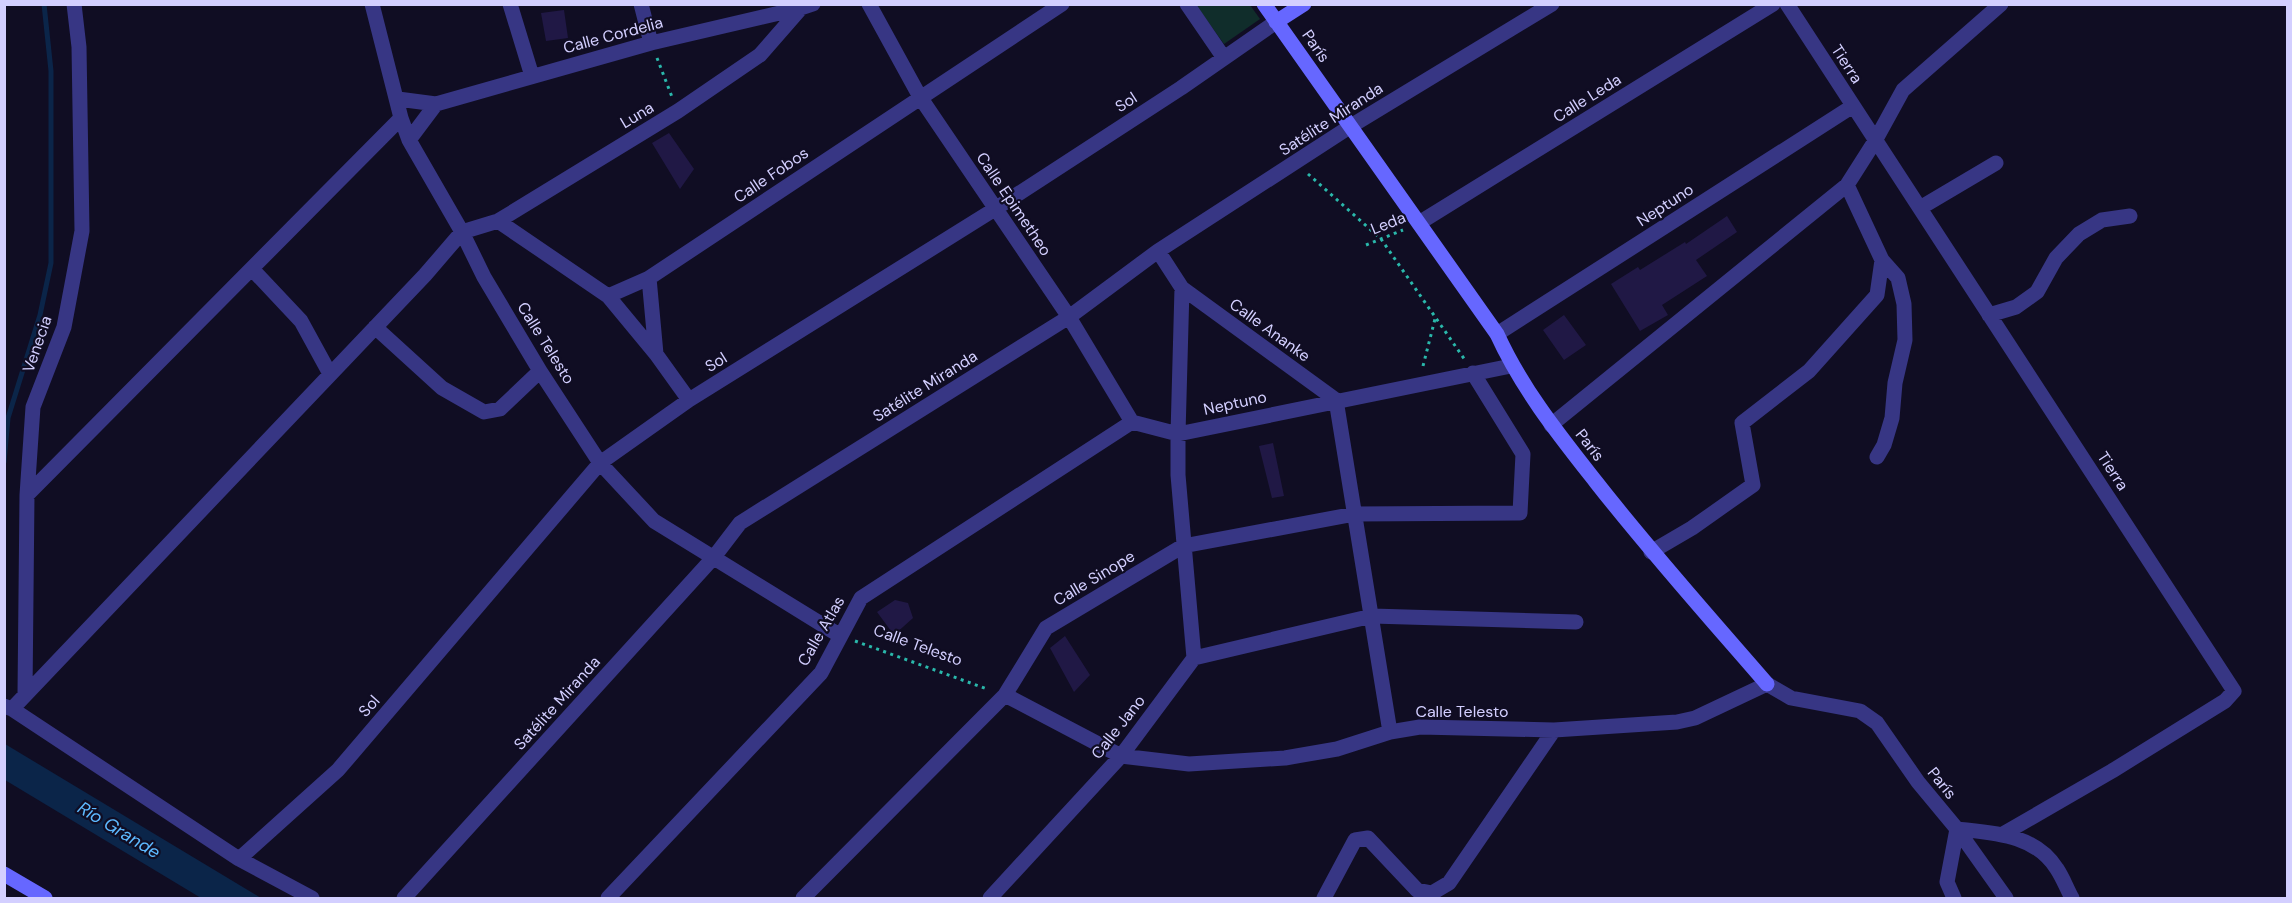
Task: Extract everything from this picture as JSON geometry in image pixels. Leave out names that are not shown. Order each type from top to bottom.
[{"type":"street","name":"Venecia","points":[[25,694],[27,495],[33,407],[64,327],[82,231],[79,47],[74,4]]},
{"type":"street","name":"Calle Telesto","points":[[372,4],[401,118],[409,140],[462,232],[484,277],[540,371],[600,463],[654,520],[839,635]]},
{"type":"street","points":[[510,4],[532,76]]},
{"type":"street","points":[[641,4],[651,43]]},
{"type":"street","name":"Calle Epimetheo","points":[[869,4],[921,97],[1069,317],[1132,422]]},
{"type":"street","name":"Calle Fobos","points":[[608,296],[649,278],[1062,4]]},
{"type":"street","points":[[1187,4],[1224,58]]},
{"type":"street","name":"París","points":[[1264,4],[1497,334],[1512,366],[1551,425],[1651,552],[1767,684],[1791,698],[1860,711],[1877,723],[1918,782],[1957,830],[2006,898]]},
{"type":"street","name":"Sol","points":[[238,859],[338,770],[600,463],[689,400],[995,209],[1304,4]]},
{"type":"street","name":"Satélite Miranda","points":[[404,898],[714,557],[740,523],[1069,317],[1158,251],[1350,126],[1552,4]]},
{"type":"street","name":"Calle Leda","points":[[1419,223],[1773,4]]},
{"type":"street","name":"Tierra","points":[[1787,4],[2234,691],[2225,701],[2112,771],[2003,834]]},
{"type":"street","points":[[1551,425],[1847,185],[1903,90],[2001,4]]},
{"type":"street","name":"Calle Cordelia","points":[[398,99],[436,105],[651,43],[747,11],[807,6]]},
{"type":"street","name":"Luna","points":[[462,232],[498,221],[678,111],[760,55],[807,6]]},
{"type":"street","points":[[409,140],[436,105]]},
{"type":"street","name":"Neptuno","points":[[1497,334],[1852,106]]},
{"type":"street","points":[[27,495],[401,118]]},
{"type":"street","points":[[1920,208],[1996,163]]},
{"type":"street","points":[[1847,185],[1882,260],[1898,278],[1905,304],[1905,340],[1895,383],[1892,418],[1884,445],[1876,457]]},
{"type":"street","points":[[1989,315],[2016,307],[2037,292],[2056,258],[2079,234],[2102,220],[2130,216]]},
{"type":"street","points":[[498,221],[608,296],[656,354],[689,400]]},
{"type":"street","points":[[312,898],[238,859],[8,708],[25,694],[375,327],[462,232]]},
{"type":"street","points":[[1158,251],[1182,288],[1178,434],[1183,546],[1194,658],[1371,616],[1576,622]]},
{"type":"street","points":[[1651,552],[1692,528],[1753,485],[1742,423],[1809,371],[1877,295],[1882,260]]},
{"type":"street","points":[[252,269],[301,321],[330,374]]},
{"type":"street","points":[[649,278],[656,354]]},
{"type":"street","name":"Calle Ananke","points":[[1182,288],[1336,400]]},
{"type":"street","points":[[375,327],[442,388],[484,412],[500,409],[540,371]]},
{"type":"street","name":"Neptuno","points":[[1178,434],[1512,366]]},
{"type":"street","name":"Calle Sinope","points":[[803,898],[1005,695],[1046,628],[1183,546],[1355,514],[1520,513],[1523,454],[1473,373]]},
{"type":"street","points":[[1336,400],[1390,732]]},
{"type":"street","points":[[1132,422],[1178,434]]},
{"type":"street","name":"Calle Atlas","points":[[608,898],[821,673],[839,635],[861,598],[1132,422]]},
{"type":"street","name":"Calle Jano","points":[[990,898],[1121,756],[1194,658]]},
{"type":"street","name":"Calle Telesto","points":[[1005,695],[1121,756],[1189,764],[1285,758],[1337,749],[1390,732],[1420,727],[1554,730],[1677,722],[1695,718],[1767,684]]},
{"type":"street","points":[[1324,898],[1355,840],[1368,838],[1417,890],[1432,893],[1449,883],[1554,730]]},
{"type":"street","points":[[1954,898],[1947,882],[1957,830],[2003,834],[2032,844],[2056,867],[2072,898]]},
{"type":"street","points":[[4,874],[45,898]]},
{"type":"path","points":[[651,43],[678,111]]},
{"type":"path","points":[[1295,163],[1381,239],[1473,373]]},
{"type":"path","name":"Leda","points":[[1366,245],[1419,223]]},
{"type":"path","points":[[1419,384],[1435,319]]},
{"type":"path","name":"Calle Telesto","points":[[839,635],[1005,695]]},
{"type":"green space","points":[[1196,5],[1250,5],[1260,19],[1224,44]]},
{"type":"water","name":"Río Grande","points":[[4,744],[261,898],[201,898],[5,780]]},
{"type":"building","points":[[564,10],[568,38],[546,41],[541,13]]},
{"type":"building","points":[[669,133],[694,169],[680,189],[652,143]]},
{"type":"building","points":[[1727,216],[1737,232],[1696,260],[1707,276],[1662,305],[1668,315],[1640,331],[1611,284],[1638,267],[1640,270],[1685,242],[1686,244]]},
{"type":"building","points":[[1564,315],[1586,345],[1564,360],[1543,330]]},
{"type":"building","points":[[1273,443],[1284,496],[1272,498],[1259,446]]},
{"type":"building","points":[[895,600],[908,603],[913,618],[894,635],[877,612]]},
{"type":"building","points":[[1065,636],[1090,675],[1074,692],[1050,648]]},
{"type":"waterway","points":[[4,462],[8,418],[40,315],[51,263],[51,71],[44,4]]}]
